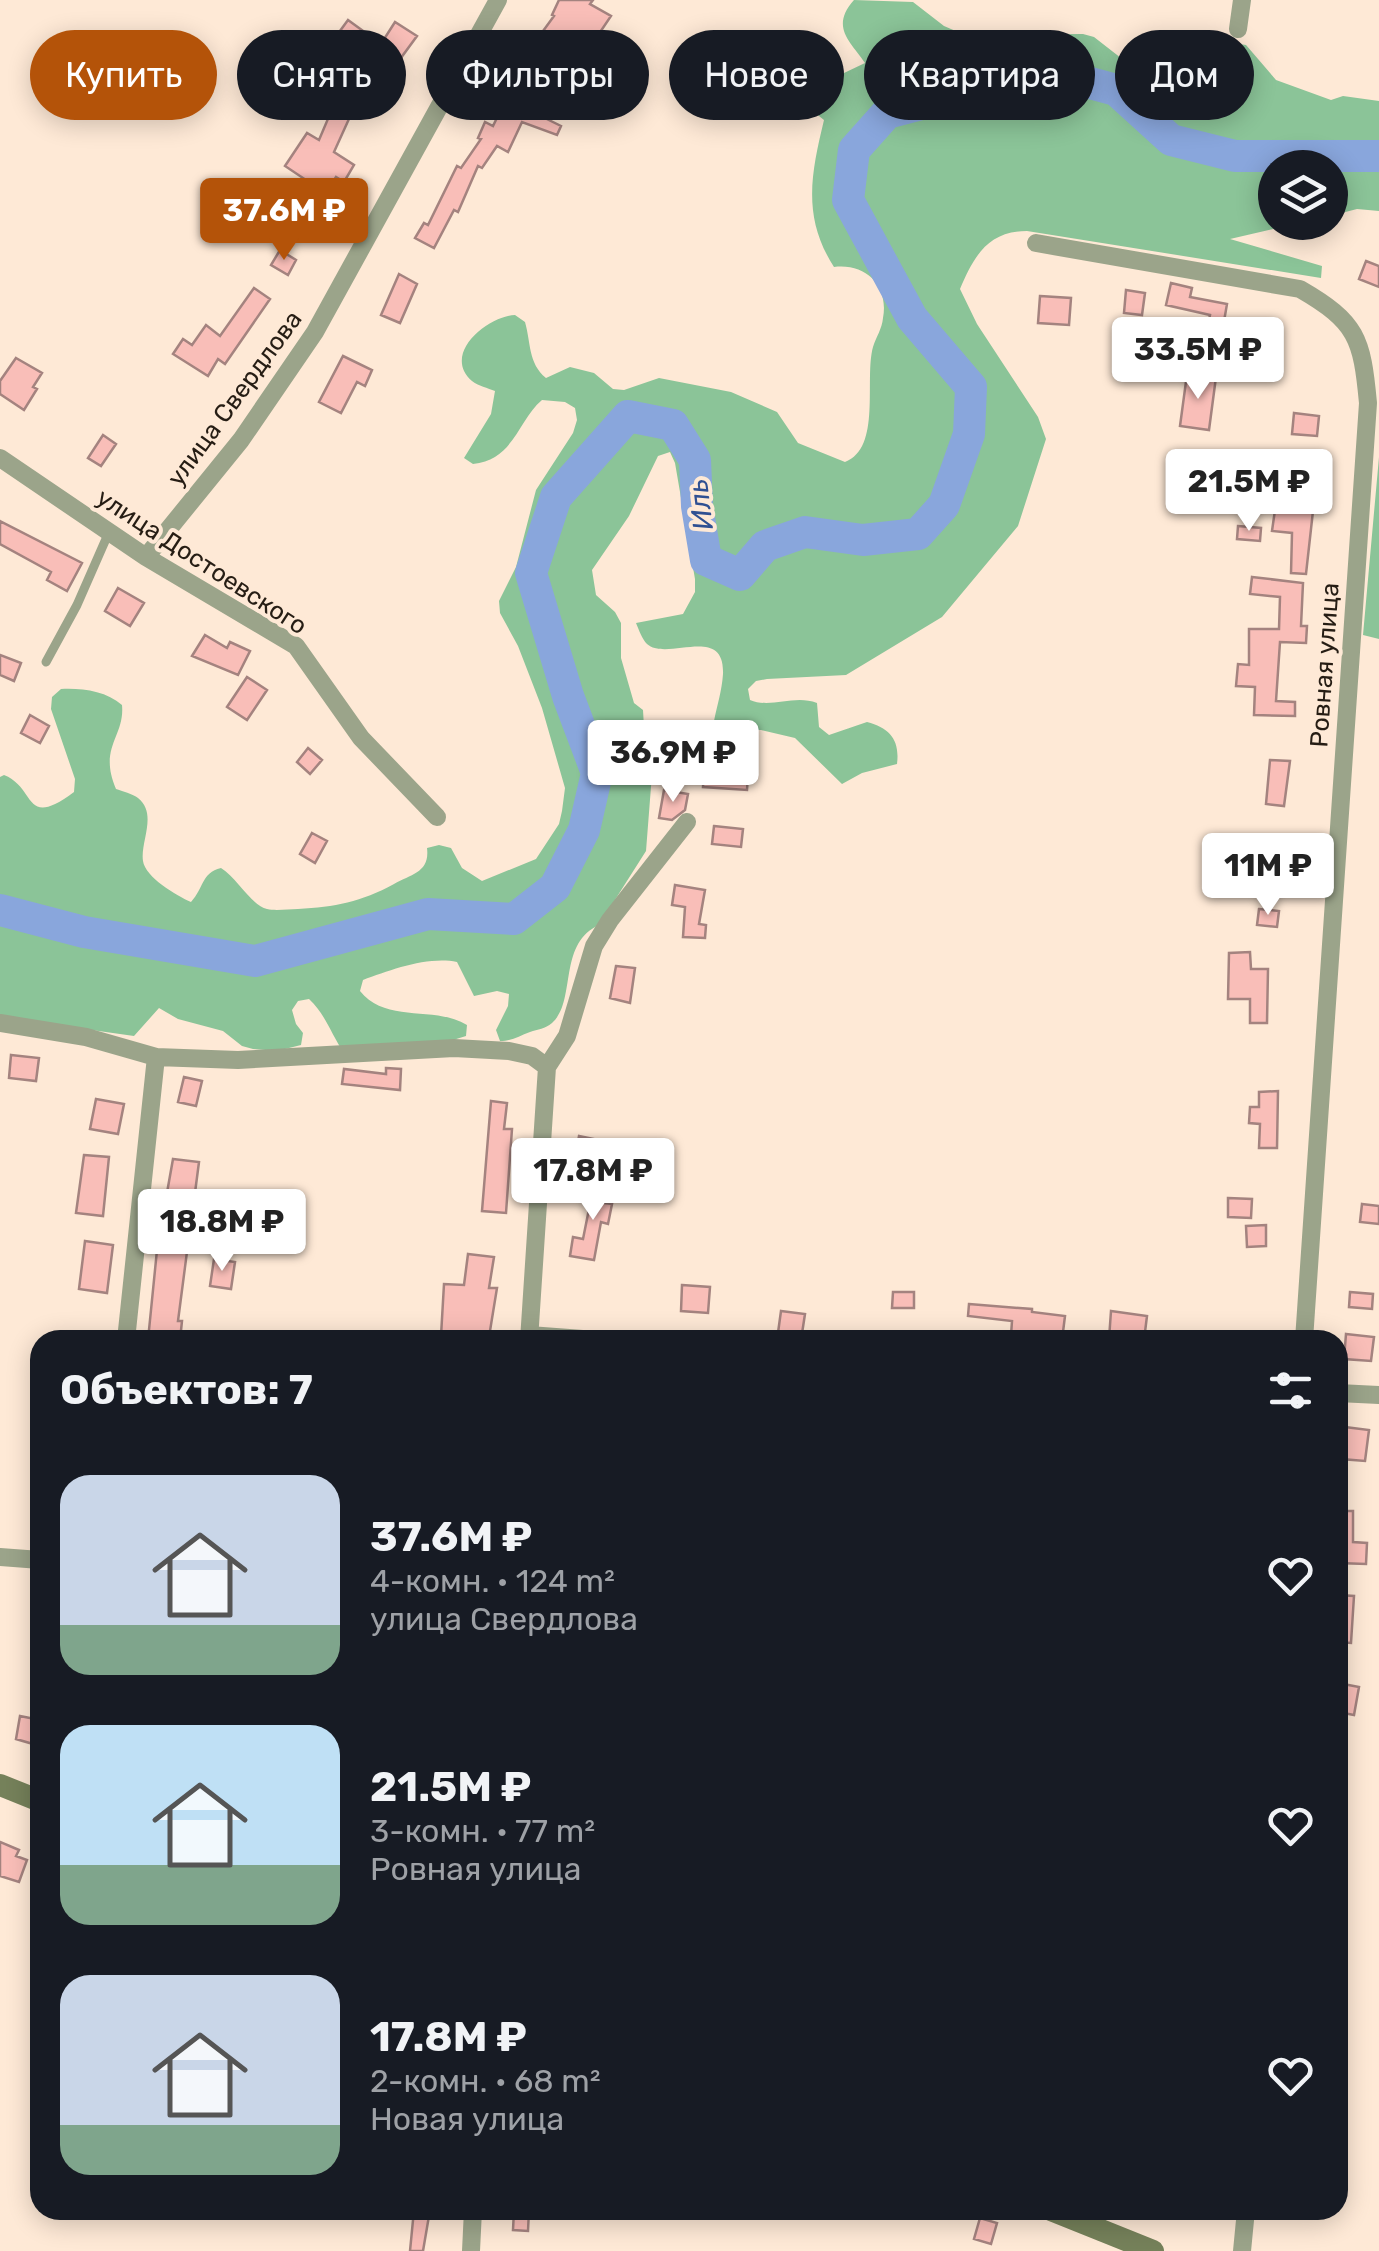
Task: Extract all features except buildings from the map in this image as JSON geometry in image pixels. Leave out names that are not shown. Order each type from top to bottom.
[{"type":"street","name":"улица Свердлова","points":[[146,557],[241,440],[315,332],[498,0]]},
{"type":"street","points":[[1238,29],[1242,0]]},
{"type":"street","name":"Ровная улица","points":[[1036,243],[1300,289],[1334,309],[1352,327],[1364,365],[1368,404],[1305,1330]]},
{"type":"street","name":"улица Достоевского","points":[[0,458],[146,557],[296,646],[361,738],[437,816]]},
{"type":"street","points":[[530,1330],[547,1066],[567,1036],[594,946],[687,822]]},
{"type":"street","points":[[0,1023],[86,1037],[156,1057],[238,1060],[454,1048],[509,1051],[532,1056],[547,1066]]},
{"type":"street","points":[[127,1330],[156,1057]]},
{"type":"street","points":[[1348,1393],[1379,1395]]},
{"type":"street","points":[[0,1557],[30,1559]]},
{"type":"street","points":[[0,1784],[30,1796]]},
{"type":"street","points":[[471,2251],[473,2220]]},
{"type":"street","points":[[1076,2220],[1153,2251]]},
{"type":"street","points":[[1242,2251],[1245,2220]]},
{"type":"lane","points":[[46,662],[109,532]]},
{"type":"green space","points":[[854,0],[913,2],[953,30],[864,30],[864,62],[845,33],[843,18]]},
{"type":"green space","points":[[1095,38],[1115,53],[1115,120],[1254,120],[1254,54],[1276,80],[1331,100],[1343,96],[1379,101],[1379,211],[1348,211],[1348,150],[1258,150],[1258,233],[1230,239],[1322,266],[1321,278],[1027,231],[1002,235],[984,248],[960,289],[977,324],[1038,417],[1046,439],[1018,526],[942,617],[846,675],[767,679],[756,681],[748,689],[750,700],[758,702],[817,703],[819,727],[829,735],[867,722],[887,732],[897,748],[897,764],[862,773],[842,784],[795,738],[761,730],[723,731],[714,721],[723,674],[715,650],[656,648],[642,637],[636,623],[683,614],[695,592],[675,463],[670,452],[658,456],[629,516],[592,570],[596,595],[621,623],[621,658],[634,703],[643,710],[646,762],[652,774],[646,851],[599,925],[577,945],[564,1001],[549,1025],[500,1041],[496,1030],[508,1006],[509,994],[497,991],[474,996],[457,962],[446,961],[409,965],[374,976],[363,980],[360,991],[383,1007],[454,1019],[467,1025],[466,1036],[453,1040],[344,1053],[309,999],[298,1001],[292,1010],[303,1033],[301,1045],[277,1051],[242,1046],[223,1031],[178,1019],[159,1008],[134,1036],[0,1017],[0,777],[4,775],[14,781],[38,807],[58,803],[74,792],[75,779],[51,709],[52,697],[61,689],[93,691],[122,705],[111,752],[111,775],[116,789],[138,798],[147,812],[145,867],[162,885],[191,902],[206,877],[221,868],[261,907],[278,910],[336,905],[370,895],[418,871],[426,862],[427,848],[439,845],[451,848],[462,868],[482,881],[536,859],[559,824],[565,788],[542,708],[518,646],[500,613],[499,601],[516,567],[536,490],[573,433],[577,420],[575,408],[565,402],[542,400],[507,447],[487,461],[473,464],[464,458],[491,414],[495,391],[474,383],[464,370],[465,349],[481,329],[515,315],[525,322],[533,359],[546,378],[570,367],[594,373],[613,389],[624,390],[659,378],[731,392],[777,412],[798,443],[845,462],[856,454],[868,428],[871,361],[884,306],[873,279],[856,269],[834,267],[817,231],[812,195],[824,120],[844,120],[844,73],[864,63],[864,120],[1095,120]]},
{"type":"green space","points":[[1379,457],[1379,639],[1363,635]]},
{"type":"waterway","name":"Иль","points":[[0,910],[84,932],[255,961],[428,914],[514,919],[555,887],[584,830],[597,773],[568,696],[531,573],[556,497],[628,416],[673,425],[695,460],[697,506],[706,560],[740,575],[765,546],[805,532],[863,540],[918,534],[944,505],[969,434],[971,387],[912,318],[848,200],[854,150],[887,113],[929,102],[979,100],[1068,77],[1116,90],[1171,140],[1235,156],[1379,156]]}]
